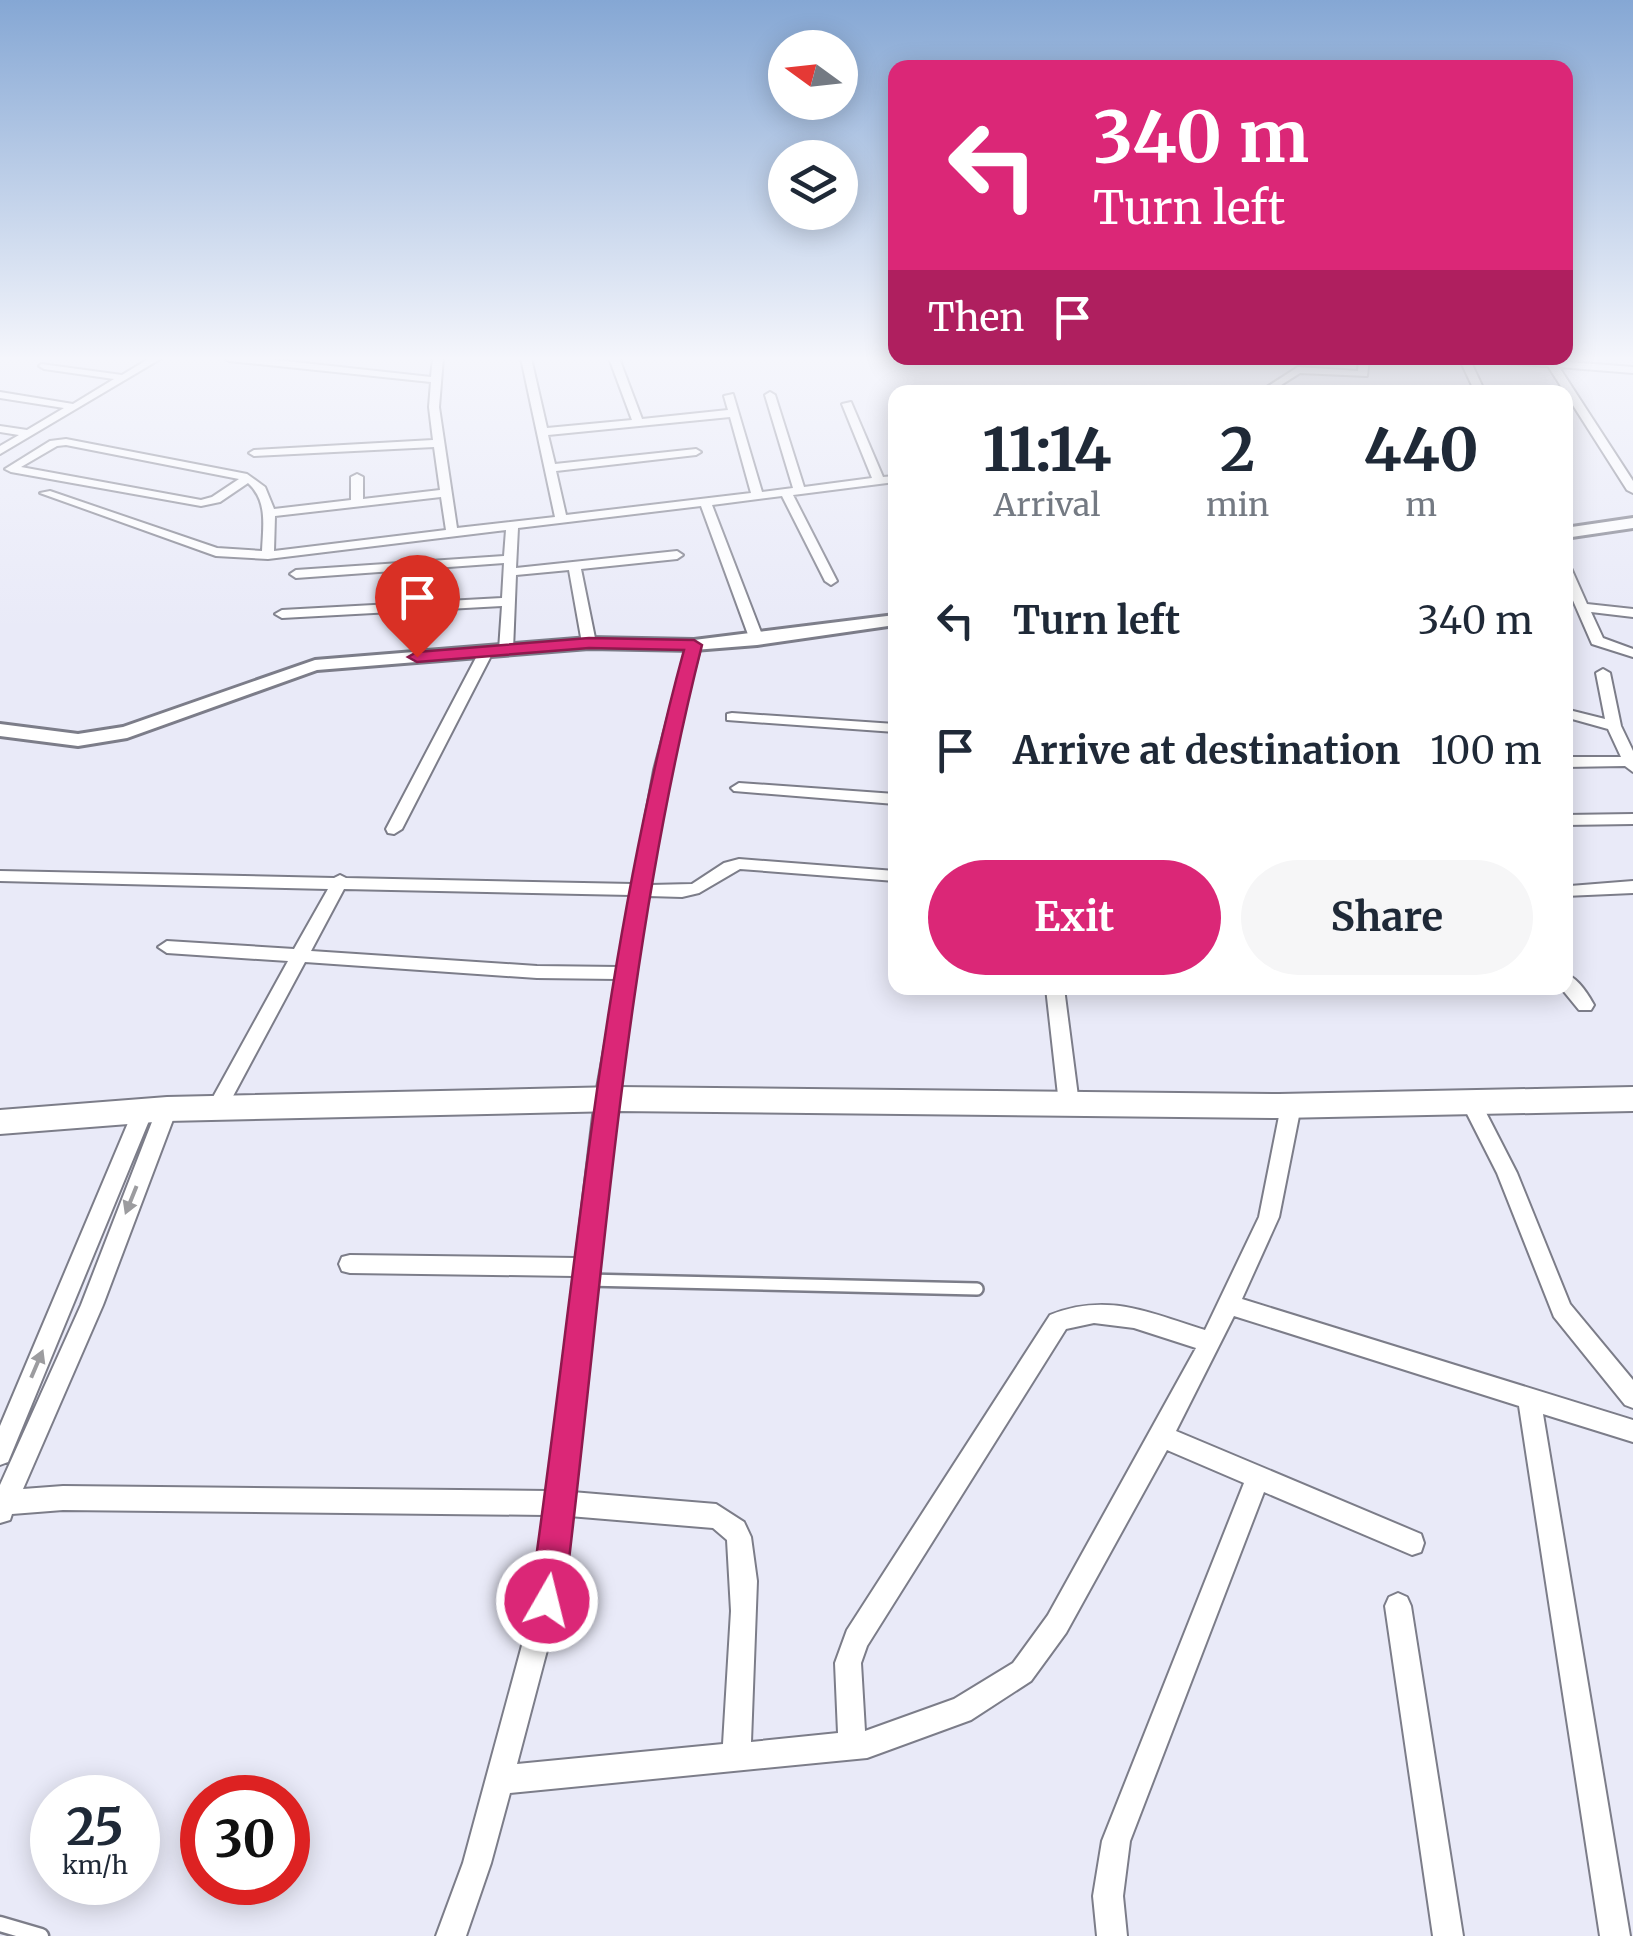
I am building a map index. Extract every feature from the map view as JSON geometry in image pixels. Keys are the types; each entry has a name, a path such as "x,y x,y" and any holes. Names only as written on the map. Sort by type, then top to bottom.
{"main road":[{"path":"0,1122 155,1110 605,1099 1291,1106 1633,1099"}],"street":[{"path":"47,448 12,469 201,503 216,500 248,478"},
{"path":"104,448 199,464 263,486 268,513 268,555"},
{"path":"254,453 332,448"},
{"path":"440,448 452,532"},
{"path":"546,448 561,518"},
{"path":"744,448 758,496"},
{"path":"783,448 793,492 831,581"},
{"path":"866,448 879,482"},
{"path":"1606,448 1633,490"},
{"path":"550,468 696,452"},
{"path":"357,477 357,503"},
{"path":"46,493 216,552 268,555 888,481"},
{"path":"268,513 446,493"},
{"path":"705,502 757,640"},
{"path":"1573,519 1633,510"},
{"path":"506,650 512,524"},
{"path":"1573,532 1633,524"},
{"path":"296,574 574,566 676,555"},
{"path":"574,566 589,643"},
{"path":"1573,588 1597,641 1633,653"},
{"path":"282,614 508,602"},
{"path":"1581,607 1633,613"},
{"path":"0,730 78,740 127,732 315,665 589,643 694,645 888,621"},
{"path":"451,1936 499,1780 547,1601 605,1099 661,770 694,645"},
{"path":"394,829 486,652"},
{"path":"1573,762 1632,764 1614,726 1603,673"},
{"path":"1573,715 1614,726"},
{"path":"732,717 888,728"},
{"path":"739,788 888,798"},
{"path":"1573,820 1633,819"},
{"path":"0,876 701,890 728,867 739,864 888,875"},
{"path":"217,1108 340,882"},
{"path":"1573,892 1633,887"},
{"path":"167,947 538,972 626,972"},
{"path":"1573,990 1585,1005"},
{"path":"1056,995 1069,1104"},
{"path":"1470,1102 1506,1173 1562,1310 1633,1396"},
{"path":"499,1780 852,1745 961,1710 1022,1672 1057,1624 1211,1342 1268,1216 1291,1106"},
{"path":"155,1110 96,1296 2,1506 83,1498 560,1503 702,1512 730,1524 739,1538 743,1585 736,1757"},
{"path":"2,1445 65,1297 155,1110"},
{"path":"350,1264 586,1273"},
{"path":"65,1297 96,1296"},
{"path":"1228,1304 1633,1431"},
{"path":"852,1745 848,1663 856,1639 1058,1322 1075,1312 1101,1312 1211,1342"},
{"path":"1529,1399 1615,1936"},
{"path":"1162,1436 1412,1543"},
{"path":"1112,1936 1108,1896 1116,1841 1258,1477"},
{"path":"1398,1606 1448,1936"}],"lane":[{"path":"586,1273 977,1288"},
{"path":"0,1924 41,1936"}],"route":[{"path":"417,657 589,643 694,645 661,770 605,1099 571,1423 547,1601"}]}
